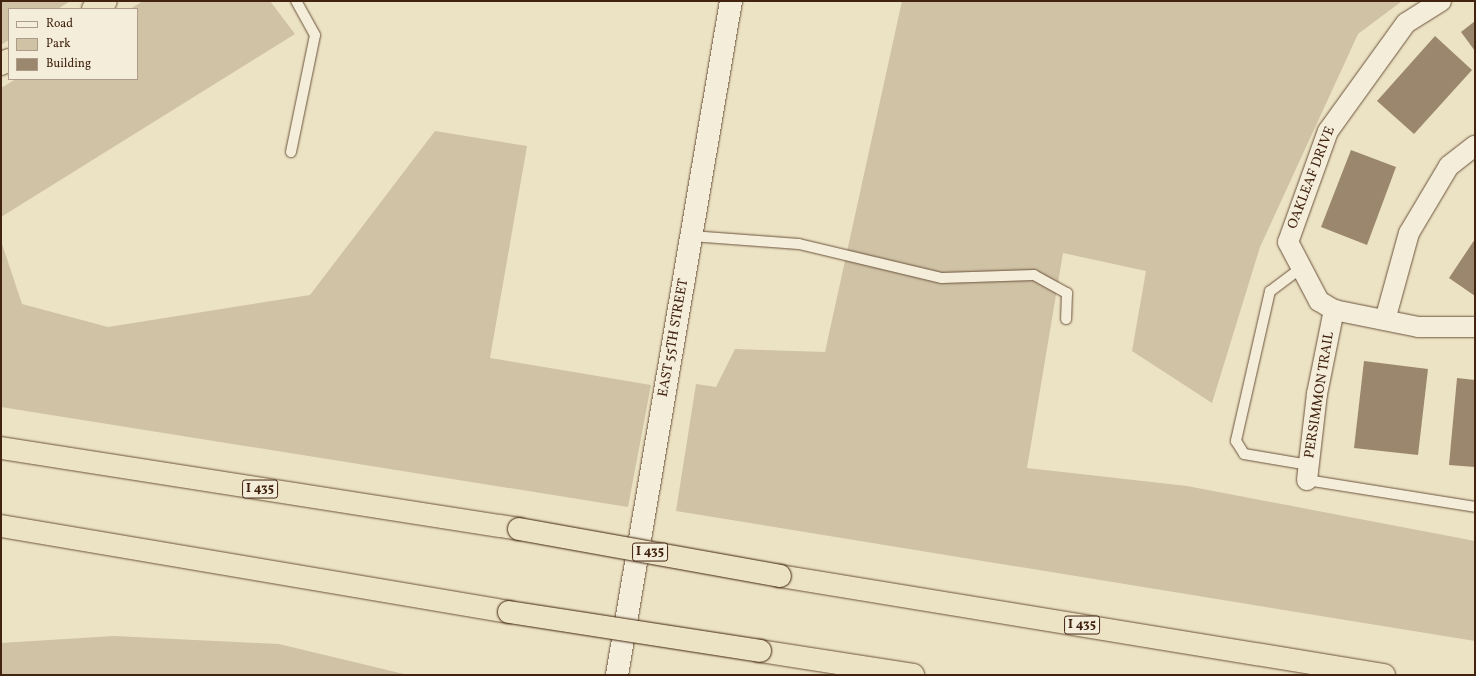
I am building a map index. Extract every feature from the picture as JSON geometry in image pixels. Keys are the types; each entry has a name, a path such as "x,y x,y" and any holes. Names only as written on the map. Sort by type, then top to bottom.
{"highway":[{"path":"95,8 106,1"},
{"name":"I 435","path":"1,448 520,529 780,576 1384,675"},
{"path":"1,526 509,612 913,675"},
{"path":"1,531 27,530"}],"street":[{"name":"EAST 55TH STREET","path":"617,675 731,1"},
{"name":"OAKLEAF DRIVE","path":"1440,1 1406,22 1328,131 1288,242 1319,301 1334,310 1418,327 1475,326"},
{"path":"1385,320 1409,233 1449,166 1475,146"},
{"name":"PERSIMMON TRAIL","path":"1308,472 1317,394 1334,310"}],"lane":[{"path":"291,152 315,35 296,1"},
{"path":"691,236 799,244 942,278 1034,275 1067,293 1066,319"},
{"path":"1301,268 1270,291 1236,441 1244,454 1308,472 1475,508"}],"green space":[{"path":"1,1 70,1 60,8 8,8 8,41 1,45"},
{"path":"143,1 270,1 295,34 1,217 1,88 14,80 138,80 138,8 132,8"},
{"path":"902,1 1402,1 1358,34 1260,247 1212,403 1132,351 1146,271 1063,253 1027,468 1187,486 1475,541 1475,641 676,511 696,384 716,387 735,349 825,352"},
{"path":"435,131 527,146 490,358 651,385 628,507 1,407 1,241 22,304 108,327 310,295"},
{"path":"114,636 279,644 408,675 1,675 1,643"}],"building":[{"path":"1475,21 1475,51 1461,32"},
{"path":"1435,36 1472,70 1414,134 1377,101"},
{"path":"1351,150 1396,167 1367,245 1321,227"},
{"path":"1475,239 1475,296 1449,278"},
{"path":"1364,361 1428,369 1418,455 1354,448"},
{"path":"1457,378 1475,380 1475,467 1449,465"}]}
